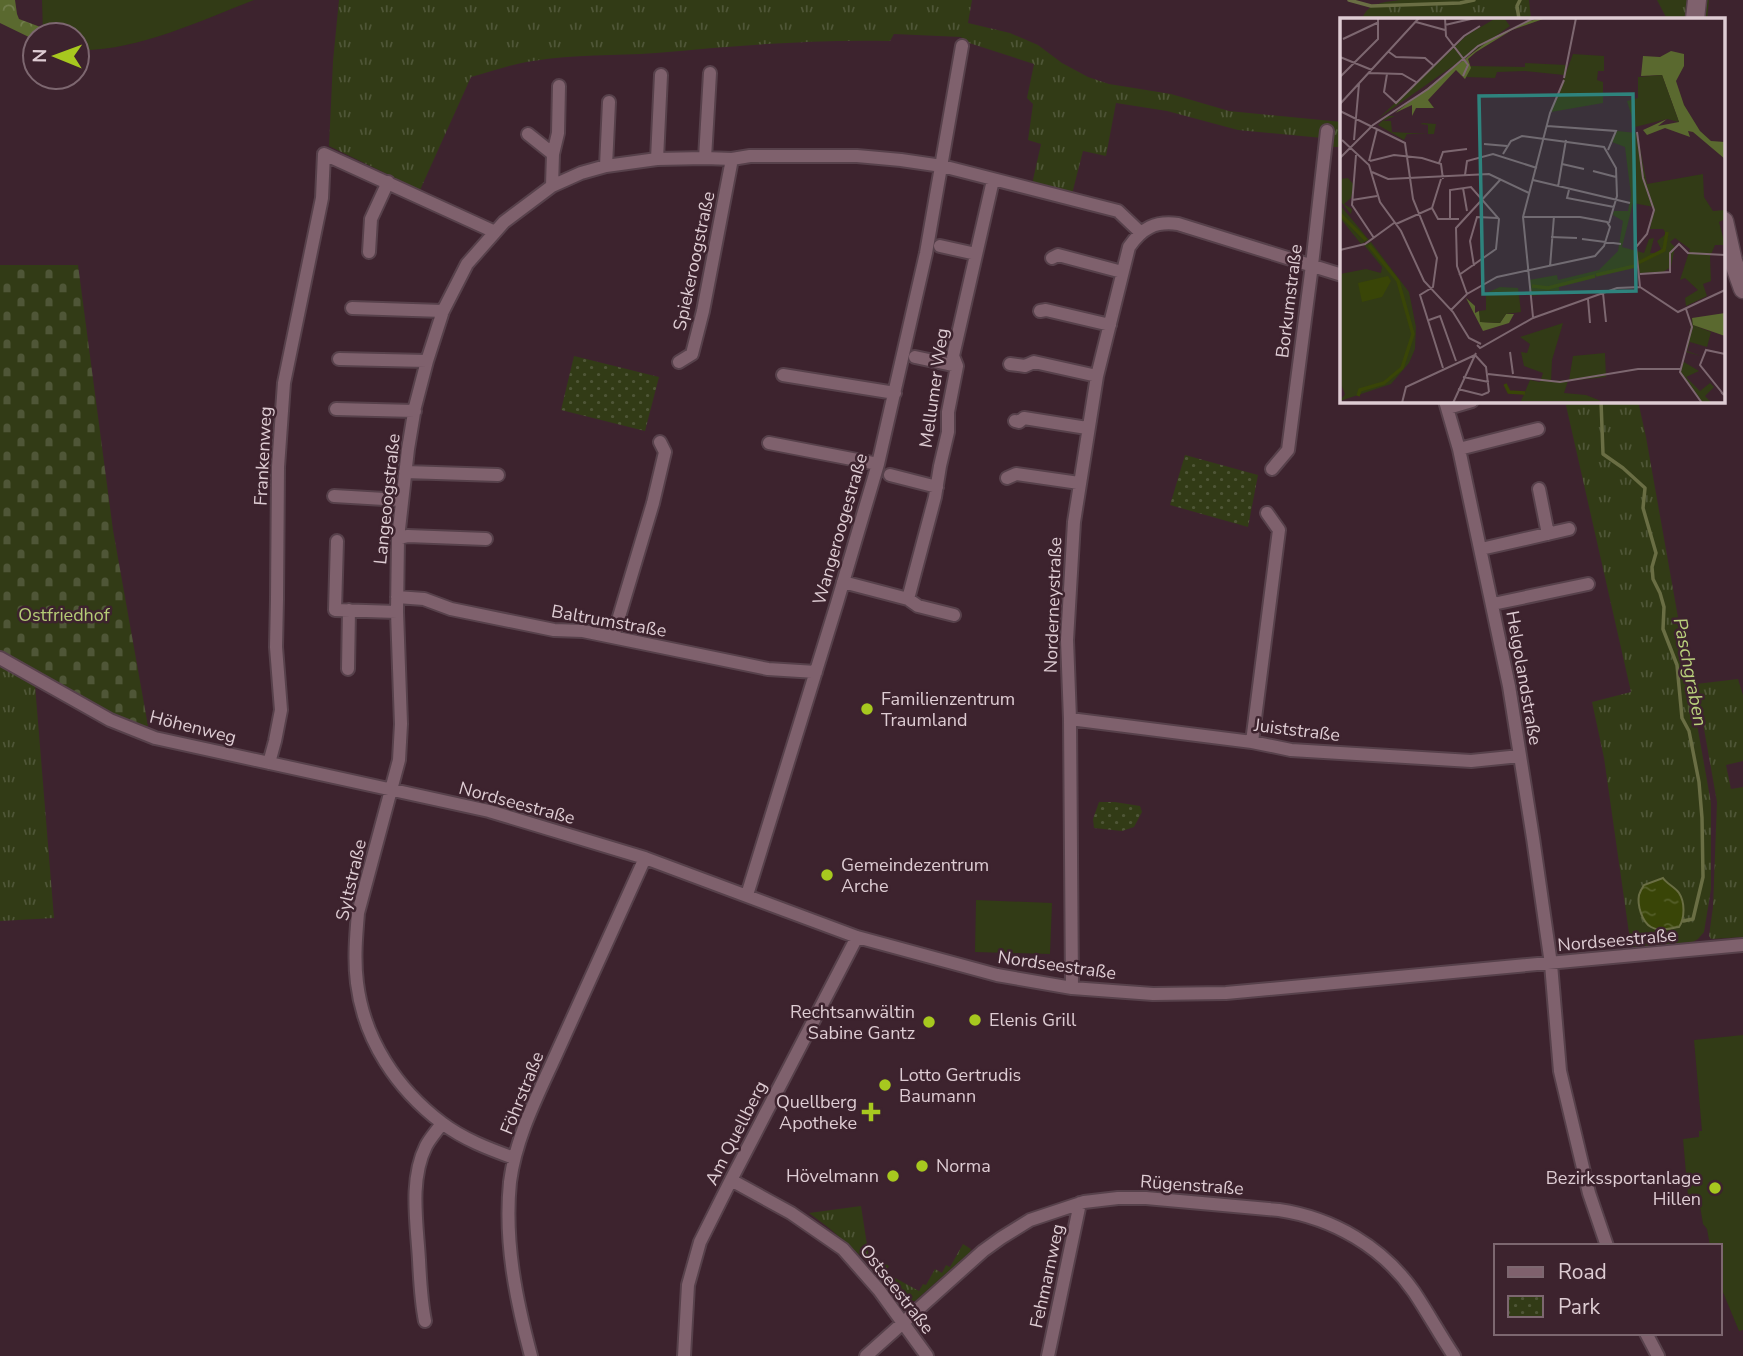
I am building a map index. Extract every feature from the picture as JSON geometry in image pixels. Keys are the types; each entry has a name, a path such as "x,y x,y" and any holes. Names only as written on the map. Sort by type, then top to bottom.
{"main road":[{"path":"1695,18 1697,0"},
{"path":"1726,230 1743,289"}],"street":[{"name":"Wangeroogestraße","path":"747,895 878,464 926,253 962,46"},
{"path":"705,158 710,74"},
{"path":"657,159 661,75"},
{"path":"552,186 553,154 558,133 559,86"},
{"path":"606,166 609,102"},
{"name":"Borkumstraße","path":"1272,469 1288,450 1326,131"},
{"path":"528,134 553,154"},
{"name":"Frankenweg","path":"269,763 281,710 276,647 278,467 284,383 322,198 324,153 387,182"},
{"name":"Langeoogstraße","path":"391,790 399,760 401,724 397,612 398,538 415,411 443,311 467,264 503,222 552,186 581,173 606,166 657,159 857,156 942,166"},
{"name":"Spiekeroogstraße","path":"679,362 692,354 703,311 732,159"},
{"path":"942,166 1118,211 1140,232 1165,222 1178,224 1340,274"},
{"name":"Mellumer Weg","path":"908,599 937,487 957,366 953,356 993,180"},
{"path":"369,252 371,219 387,182 495,232"},
{"name":"Norderneystraße","path":"1072,988 1067,640 1074,522 1097,376 1129,247 1140,232"},
{"path":"940,246 976,254"},
{"path":"1052,258 1058,255 1122,272"},
{"path":"352,308 443,311"},
{"path":"1040,312 1046,310 1110,325"},
{"path":"915,357 957,366"},
{"path":"339,359 427,361"},
{"path":"1010,364 1025,366 1034,362 1097,376"},
{"path":"783,375 895,393"},
{"name":"Helgolandstraße","path":"1446,404 1459,449 1509,686 1551,964 1560,1071 1589,1193 1606,1244"},
{"path":"337,409 415,411"},
{"path":"1015,421 1019,422 1024,418 1087,428"},
{"path":"1459,449 1538,429"},
{"path":"613,637 656,492 665,452 660,442"},
{"path":"769,443 878,464"},
{"path":"405,472 498,475"},
{"path":"1007,478 1016,474 1079,483"},
{"path":"890,475 937,487"},
{"path":"1539,489 1548,534"},
{"path":"334,496 401,500"},
{"path":"1252,742 1279,530 1266,513"},
{"path":"1481,549 1569,530"},
{"path":"398,538 408,536 486,539"},
{"path":"337,541 335,610 397,612"},
{"path":"843,582 908,599 918,606 954,615"},
{"path":"1493,604 1588,584"},
{"name":"Baltrumstraße","path":"397,597 425,599 451,609 554,629 583,631 768,669 816,672"},
{"path":"348,669 349,610"},
{"name":"Höhenweg","path":"0,658 110,720 155,738 391,790"},
{"name":"Juiststraße","path":"1070,719 1252,742 1291,750 1471,761 1520,756"},
{"name":"Syltstraße","path":"391,790 358,913 356,982 371,1038 398,1081 442,1123 468,1139 514,1158"},
{"name":"Nordseestraße","path":"391,790 489,811 645,858 857,937 997,975 1072,988 1162,995 1226,993 1743,945"},
{"name":"Föhrstraße","path":"531,1356 518,1303 510,1245 510,1184 514,1158 536,1101 645,858"},
{"name":"Am Quellberg","path":"684,1356 686,1305 700,1242 857,937"},
{"path":"425,1321 416,1221 416,1185 426,1146 442,1123"},
{"name":"Ostseestraße","path":"731,1180 791,1213 843,1249 879,1290 927,1356"},
{"name":"Rügenstraße","path":"866,1356 1001,1238 1030,1220 1080,1203 1118,1198 1146,1198 1299,1213 1353,1234 1377,1252 1413,1290 1454,1356"},
{"name":"Fehmarnweg","path":"1048,1356 1080,1203"},
{"path":"1647,1335 1658,1356"}],"green space":[{"path":"0,0 15,0 19,19 24,21 21,21 21,33 0,23"},
{"path":"42,0 254,0 167,34 99,49 91,49 91,21 43,21"},
{"path":"339,0 972,0 968,23 1010,33 1038,45 1062,63 1088,77 1109,84 1171,94 1229,111 1340,122 1340,147 1333,147 1333,139 1238,130 1167,111 1116,103 1106,156 1083,151 1072,194 1032,184 1041,144 1028,140 1033,104 1027,98 1034,64 966,42 961,37 894,34 890,41 802,42 548,59 517,64 471,77 420,190 329,146"},
{"path":"1529,0 1531,18 1362,18 1373,6 1384,2"},
{"path":"1657,0 1709,0 1707,18 1666,18"},
{"name":"Ostfriedhof","path":"0,265 78,265 113,530 148,726 138,725 83,702 0,653"},
{"path":"574,356 659,377 645,431 561,410"},
{"path":"1565,402 1638,402 1711,803 1711,889 1704,932 1693,942 1631,947 1604,758 1592,702 1631,692"},
{"path":"1185,455 1258,475 1248,527 1170,505"},
{"path":"0,665 35,685 54,918 0,921"},
{"path":"1738,679 1743,695 1743,761 1726,765 1731,789 1743,787 1743,937 1711,939 1709,936 1713,907 1717,802 1696,684"},
{"path":"1099,802 1140,806 1142,812 1134,827 1122,831 1094,828 1093,819"},
{"path":"976,900 1052,903 1050,954 975,952"},
{"name":"Bezirkssportanlage Hillen","path":"1743,1035 1743,1330 1739,1331 1722,1290 1722,1244 1710,1244 1700,1206 1689,1207 1683,1139 1699,1137 1699,1131 1702,1131 1694,1040"},
{"path":"861,1206 870,1264 809,1213"},
{"path":"963,1244 971,1249 970,1252 915,1301 905,1302 899,1298 882,1278 880,1261 889,1266 886,1273 919,1291 923,1284 926,1285 935,1269 942,1273 946,1265 950,1267"}],"water":[{"path":"1663,878 1681,897 1683,915 1679,927 1654,928 1648,925 1641,913 1639,894 1643,886"}],"waterway":[{"path":"1349,0 1371,6 1460,3 1474,0"},
{"name":"Paschgraben","path":"1519,18 1517,6 1520,0"},
{"name":"Paschgraben","path":"1601,402 1603,454 1645,488 1643,508 1656,553 1652,567 1653,579 1664,607 1663,629 1677,665 1682,718 1689,731 1699,782 1703,877 1693,919 1683,921"}],"place":[{"name":"Familienzentrum Traumland","path":"867,709"},
{"name":"Gemeindezentrum Arche","path":"827,875"},
{"name":"Elenis Grill","path":"975,1020"},
{"name":"Rechtsanwältin Sabine Gantz","path":"929,1022"},
{"name":"Lotto Gertrudis Baumann","path":"885,1085"},
{"name":"Quellberg Apotheke","path":"871,1112"},
{"name":"Norma","path":"922,1166"},
{"name":"Hövelmann","path":"893,1176"},
{"name":"Bezirkssportanlage Hillen","path":"1715,1188"}]}
